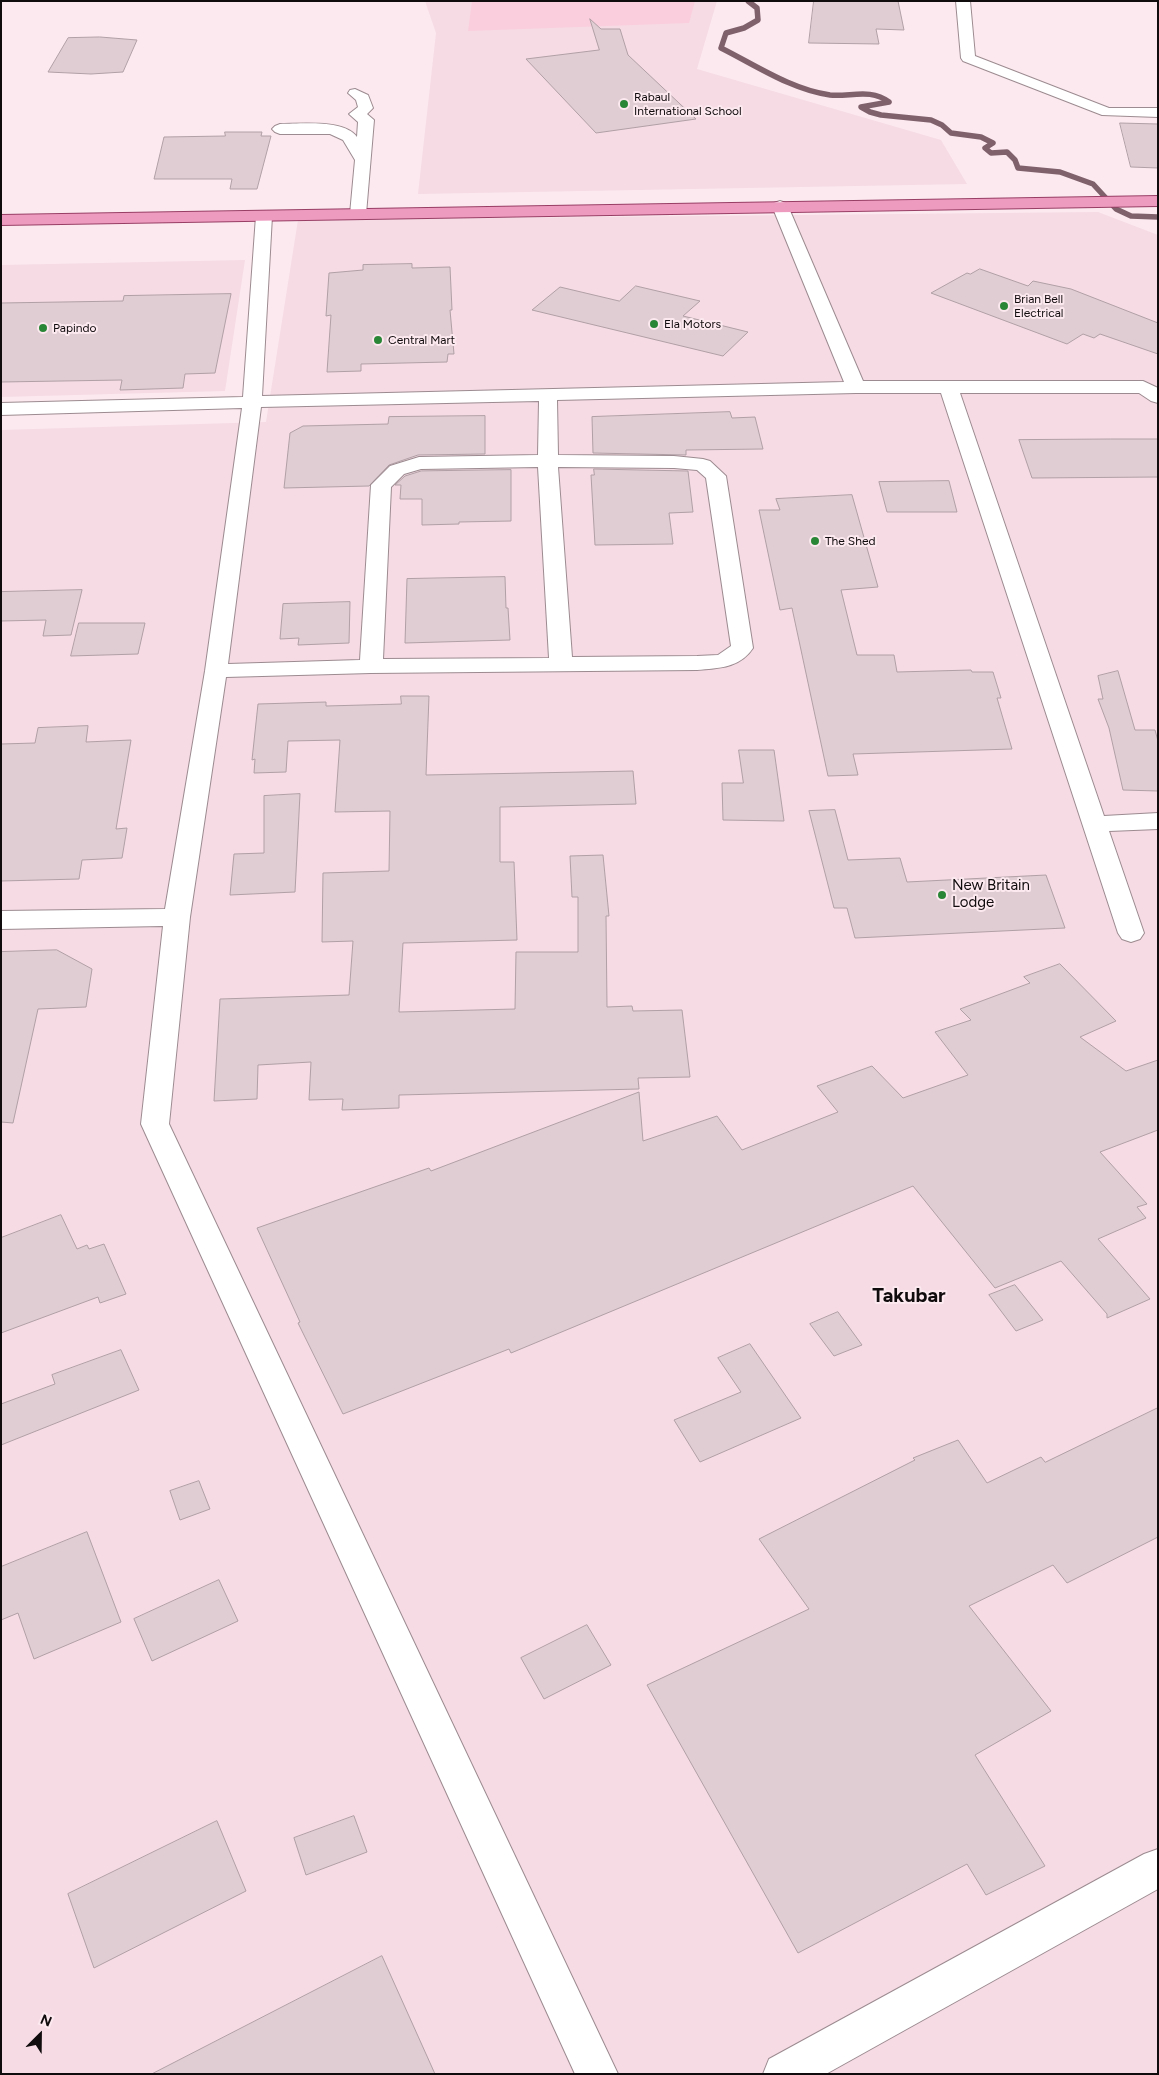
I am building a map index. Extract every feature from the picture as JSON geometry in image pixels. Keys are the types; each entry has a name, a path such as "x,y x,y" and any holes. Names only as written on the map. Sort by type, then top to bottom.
{"main road":[{"path":"1,220 1155,201"}],"street":[{"path":"963,1 968,58 1107,112 1158,113"},
{"path":"355,93 363,98 366,108 356,114 366,120 358,214"},
{"path":"280,130 333,129 349,137 362,159"},
{"path":"780,206 856,387"},
{"path":"264,216 252,401 216,671 177,917 155,1124 597,2074"},
{"path":"1,409 252,401 548,396 856,387 1143,387 1158,397"},
{"path":"949,387 1131,933"},
{"path":"548,396 548,461 561,663"},
{"path":"216,671 371,666 697,663 724,661 742,648 716,476 703,465 674,462 419,463 397,470 381,485 371,666"},
{"path":"1095,824 1158,821"},
{"path":"1,920 177,917"},
{"path":"784,2074 1158,1868"}],"shaded area":[{"name":"Rabaul International School","path":"425,1 717,1 697,69 941,140 967,184 418,194 436,33"},
{"path":"472,1 695,1 689,23 468,31"},
{"path":"1098,212 1158,235 1158,2074 1,2074 1,430 266,422 298,220"},
{"path":"245,260 225,391 1,397 1,265"}],"building":[{"path":"814,1 898,1 904,30 876,29 879,44 809,43"},
{"path":"590,19 601,29 620,29 628,55 696,119 596,133 526,59 599,50"},
{"path":"100,37 137,40 123,72 91,74 48,72 68,38"},
{"path":"1120,123 1158,124 1158,168 1131,167"},
{"path":"225,132 262,132 261,136 271,136 257,189 230,189 232,179 154,179 164,137 225,136"},
{"path":"412,264 412,268 450,267 452,310 450,310 454,354 448,354 447,362 361,364 361,371 327,372 331,315 326,316 329,273 363,270 363,265"},
{"name":"Brian Bell Electrical","path":"980,269 1028,286 1033,281 1071,289 1158,323 1158,354 1100,334 1094,338 1083,334 1067,344 931,293 967,273 970,274"},
{"name":"Ela Motors","path":"636,286 700,301 683,316 748,332 723,356 532,310 560,287 619,301"},
{"path":"231,294 215,373 185,374 183,388 120,390 122,380 1,382 1,303 123,301 124,296"},
{"path":"730,412 732,418 755,417 763,449 686,450 686,455 593,453 592,417"},
{"path":"485,416 485,454 418,455 389,465 369,486 284,488 290,433 303,426 388,424 389,417"},
{"path":"1158,439 1158,477 1032,478 1019,440"},
{"path":"594,469 688,471 693,512 669,513 673,544 595,545 591,475 594,475"},
{"path":"511,470 511,521 422,525 422,499 400,499 401,485 395,485 405,476 421,471"},
{"path":"949,481 957,512 887,512 879,482"},
{"path":"852,495 878,587 841,590 857,655 894,655 897,672 971,670 972,672 993,672 1001,698 997,698 1012,749 853,754 858,775 828,776 792,608 780,610 759,510 780,510 776,499"},
{"path":"505,577 510,640 405,643 407,579"},
{"path":"82,590 71,635 43,636 46,620 1,621 1,592"},
{"path":"350,602 349,643 298,645 299,638 280,639 283,604"},
{"path":"79,623 145,623 138,654 71,656"},
{"path":"1118,671 1135,730 1155,730 1158,741 1158,791 1123,790 1109,728 1098,699 1103,699 1098,676"},
{"path":"401,696 429,696 426,775 633,771 636,804 500,807 500,862 514,862 517,940 403,943 399,1012 515,1009 516,952 578,952 578,897 572,897 570,856 603,855 609,916 606,916 607,1007 632,1006 633,1011 682,1010 690,1077 638,1078 639,1089 399,1095 399,1108 342,1110 343,1099 309,1100 311,1062 258,1065 257,1099 214,1101 220,999 349,995 353,941 322,942 323,873 389,871 390,811 335,812 340,740 288,741 286,772 254,773 255,759 252,760 258,704 326,702 326,706 401,704"},
{"path":"88,726 86,742 131,740 116,829 127,828 122,858 82,860 79,879 1,881 1,744 35,743 38,728"},
{"path":"739,750 774,750 784,821 723,820 722,783 743,783"},
{"path":"300,794 295,892 230,895 234,854 264,853 264,796"},
{"name":"New Britain Lodge","path":"835,810 848,860 900,858 907,882 1046,875 1065,928 855,938 847,908 834,908 809,811"},
{"path":"57,950 92,969 86,1007 38,1009 13,1123 1,1122 1,952"},
{"path":"1060,964 1116,1021 1080,1037 1126,1071 1158,1060 1158,1130 1100,1152 1147,1204 1137,1207 1146,1218 1098,1239 1150,1299 1107,1318 1107,1314 1061,1261 995,1288 913,1186 511,1353 509,1349 343,1414 298,1323 300,1322 257,1228 429,1168 431,1171 639,1092 643,1141 717,1116 742,1150 838,1112 817,1086 872,1066 903,1098 968,1075 935,1032 971,1020 960,1009 1030,983 1024,977"},
{"path":"61,1215 77,1249 87,1245 89,1249 104,1244 126,1294 100,1303 98,1297 1,1333 1,1238"},
{"path":"1015,1285 1043,1320 1016,1331 989,1295"},
{"path":"838,1312 862,1345 834,1356 810,1324"},
{"path":"750,1344 801,1418 700,1462 674,1420 741,1392 718,1358"},
{"path":"121,1350 139,1390 1,1445 1,1404 55,1384 52,1375"},
{"path":"1158,1408 1158,1537 1067,1583 1053,1565 969,1606 1051,1711 975,1755 1045,1866 986,1895 967,1864 798,1953 647,1685 809,1609 759,1539 915,1460 913,1458 958,1440 987,1483 1041,1457 1045,1462"},
{"path":"199,1481 210,1509 180,1520 170,1491"},
{"path":"87,1532 121,1622 34,1659 18,1613 1,1620 1,1567"},
{"path":"219,1580 238,1621 152,1661 134,1619"},
{"path":"587,1625 611,1665 544,1699 521,1658"},
{"path":"354,1816 367,1852 306,1875 294,1838"},
{"path":"217,1821 246,1891 94,1968 68,1894"},
{"path":"382,1956 435,2074 152,2074"}],"waterway":[{"path":"748,1 757,8 758,20 744,28 726,33 721,48 760,69 802,88 816,92 830,95 875,95 889,102 861,107 881,115 931,120 942,125 951,133 981,137 993,143 985,148 991,153 1007,152 1015,160 1018,168 1060,172 1093,184 1116,209 1131,216 1158,217"}],"place":[{"name":"Rabaul International School","path":"624,104"},
{"name":"Brian Bell Electrical","path":"1004,306"},
{"name":"Ela Motors","path":"654,324"},
{"name":"Papindo","path":"43,328"},
{"name":"Central Mart","path":"378,340"},
{"name":"The Shed","path":"815,541"},
{"name":"New Britain Lodge","path":"942,895"}],"district":[{"name":"Takubar","path":"909,1296"}]}
